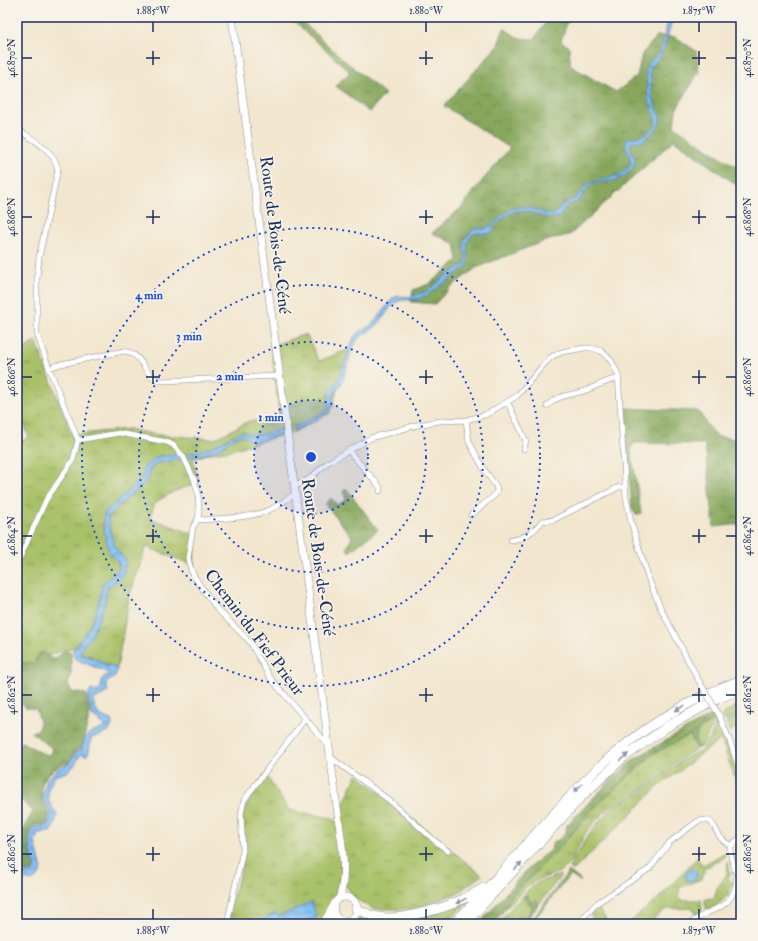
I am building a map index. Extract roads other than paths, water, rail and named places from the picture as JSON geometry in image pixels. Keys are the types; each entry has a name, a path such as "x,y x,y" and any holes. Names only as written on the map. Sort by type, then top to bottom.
{"highway":[{"path":"453,924 575,791 620,749 676,710 704,695 741,680"},
{"path":"465,924 583,795 624,757 668,726 717,699 741,689"},
{"path":"356,908 371,916 401,918 452,905 494,880"},
{"path":"470,924 492,895"},
{"path":"324,924 333,908"}],"street":[{"name":"Route de Bois-de-Céné","path":"232,17 344,860 343,886"},
{"path":"17,129 49,150 55,159 58,170 39,257 37,279 37,334 78,440 73,460 46,500 17,564"},
{"path":"198,519 204,520 267,511 279,506 327,462 371,438 417,425 440,421 466,420 485,415 508,403 521,393 551,357 570,350 591,348 601,351 610,359 617,370 619,378 627,509 652,587 665,618 718,714 728,736 741,774"},
{"path":"49,368 61,364 124,351 132,353 138,357 151,376 162,381 280,376"},
{"path":"546,406 554,399 583,391 619,378"},
{"path":"508,403 526,441 524,449"},
{"path":"466,420 468,442 496,486 497,490 495,495 471,515"},
{"name":"Chemin du Fief Prieur","path":"78,440 120,433 167,442 173,445 183,456 194,479 198,494 198,519 193,527 188,558 191,570 216,609 250,642 271,679 328,745"},
{"path":"348,450 380,487 380,491"},
{"path":"511,540 520,539 537,528 542,521 553,520 619,487 625,487"},
{"path":"17,671 17,678"},
{"path":"228,924 243,850 240,814 244,800 305,720"},
{"path":"330,757 389,800 448,851"},
{"path":"577,924 601,900 649,869 670,842 698,821 703,819 710,820 722,839 731,846"},
{"path":"689,924 722,906 732,896 737,877 730,855 731,846 734,842 741,838"},
{"path":"343,886 347,898"},
{"path":"339,899 347,898 354,902 356,908 352,918 345,922 337,921 333,908 336,901 339,899 343,886"}],"water":[{"path":"669,17 673,17 662,55 650,68 652,98 660,116 660,123 655,131 643,141 632,142 630,147 635,158 635,163 632,169 623,177 616,180 596,183 590,186 580,200 568,205 559,217 552,218 524,211 516,211 502,218 490,233 473,234 467,244 468,266 423,297 399,301 394,304 378,324 360,337 355,344 342,382 334,394 333,406 320,417 294,431 294,427 318,415 328,407 329,391 337,382 354,337 375,321 393,298 399,296 409,297 429,290 445,276 464,265 466,260 464,249 465,240 474,229 487,228 510,210 519,207 529,208 552,215 555,214 563,204 576,198 587,184 619,175 627,169 631,161 625,143 627,139 640,136 650,131 655,126 656,119 648,99 646,72 648,63 660,53"},
{"path":"281,429 282,434 263,440 252,441 244,436 241,436 206,454 189,457 186,454 209,447 243,431 257,435 266,434"},
{"path":"177,454 181,459 158,463 150,469 149,479 108,518 115,546 126,560 123,575 108,587 105,603 92,636 81,650 80,654 117,668 115,677 106,683 108,692 93,700 98,713 111,720 112,724 110,730 100,736 91,738 89,752 86,756 81,754 74,766 67,772 55,776 48,789 49,802 57,815 54,826 50,832 38,833 35,842 42,870 38,877 31,881 24,879 17,896 17,884 20,876 24,873 31,873 36,869 30,843 31,833 35,828 48,825 51,813 42,797 47,779 58,769 69,763 76,752 82,750 83,743 87,735 106,726 92,716 88,696 91,690 97,692 101,687 101,680 109,673 75,659 73,651 92,621 102,584 119,569 117,560 108,551 103,527 105,512 142,478 144,473 142,470 151,461 157,457"},
{"path":"693,869 697,873 697,878 691,881 686,880 685,875 688,871"},
{"path":"312,902 317,917 298,924 263,924 263,919 276,913 279,916"}]}
